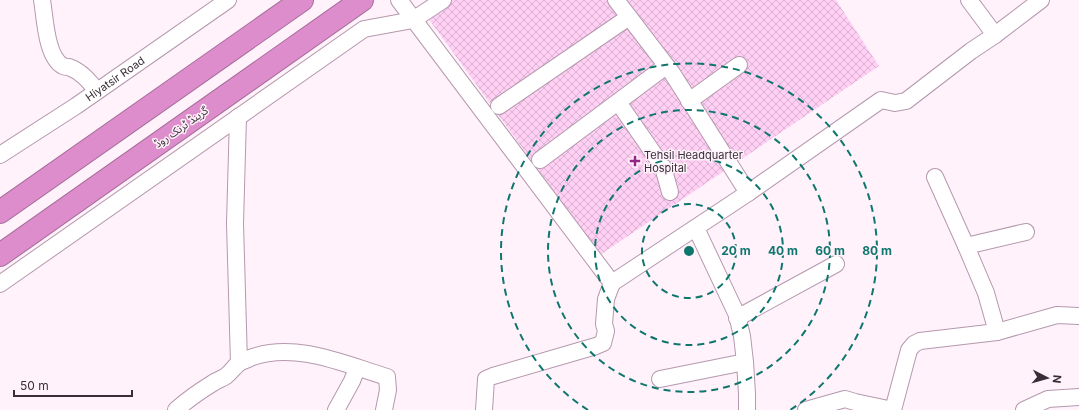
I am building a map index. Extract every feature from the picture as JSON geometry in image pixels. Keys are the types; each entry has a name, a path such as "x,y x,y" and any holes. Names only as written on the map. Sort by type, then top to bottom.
{"highway":[{"path":"0,212 302,0"},
{"name":"گرینڈ ٹرنک روڈ","path":"0,255 362,0"}],"street":[{"path":"42,0 49,43 53,54 62,65 86,78 97,91"},
{"name":"Hiyatsir Road","path":"0,155 76,106 228,0"},
{"path":"399,0 612,283"},
{"path":"0,284 364,29 413,20 443,0"},
{"path":"616,0 666,66 748,193"},
{"path":"969,0 995,35"},
{"path":"484,410 486,379 603,343 606,331 604,324 606,299 612,283 748,193 881,100 895,103 906,101 1041,0"},
{"path":"499,106 629,17"},
{"path":"689,101 739,65"},
{"path":"540,160 666,66"},
{"path":"618,102 663,167 670,192"},
{"path":"176,410 186,400 226,376 236,368 239,363 235,223 238,117"},
{"path":"935,177 986,293 997,332"},
{"path":"696,228 738,318 745,362 747,394 746,410"},
{"path":"966,246 1026,232"},
{"path":"738,318 836,264"},
{"path":"806,410 845,399 893,410 909,350 914,344 920,341 997,332 1057,315 1079,316"},
{"path":"239,363 257,356 287,352 312,355 387,377 388,390 384,410"},
{"path":"660,379 745,362"},
{"path":"336,410 352,382 357,368"},
{"path":"1024,410 1048,399 1079,397"}],"building":[{"name":"Tehsil Headquarter Hospital","path":"436,0 836,0 879,66 600,255 420,7"}],"place":[{"name":"Tehsil Headquarter Hospital","path":"635,161"}]}
